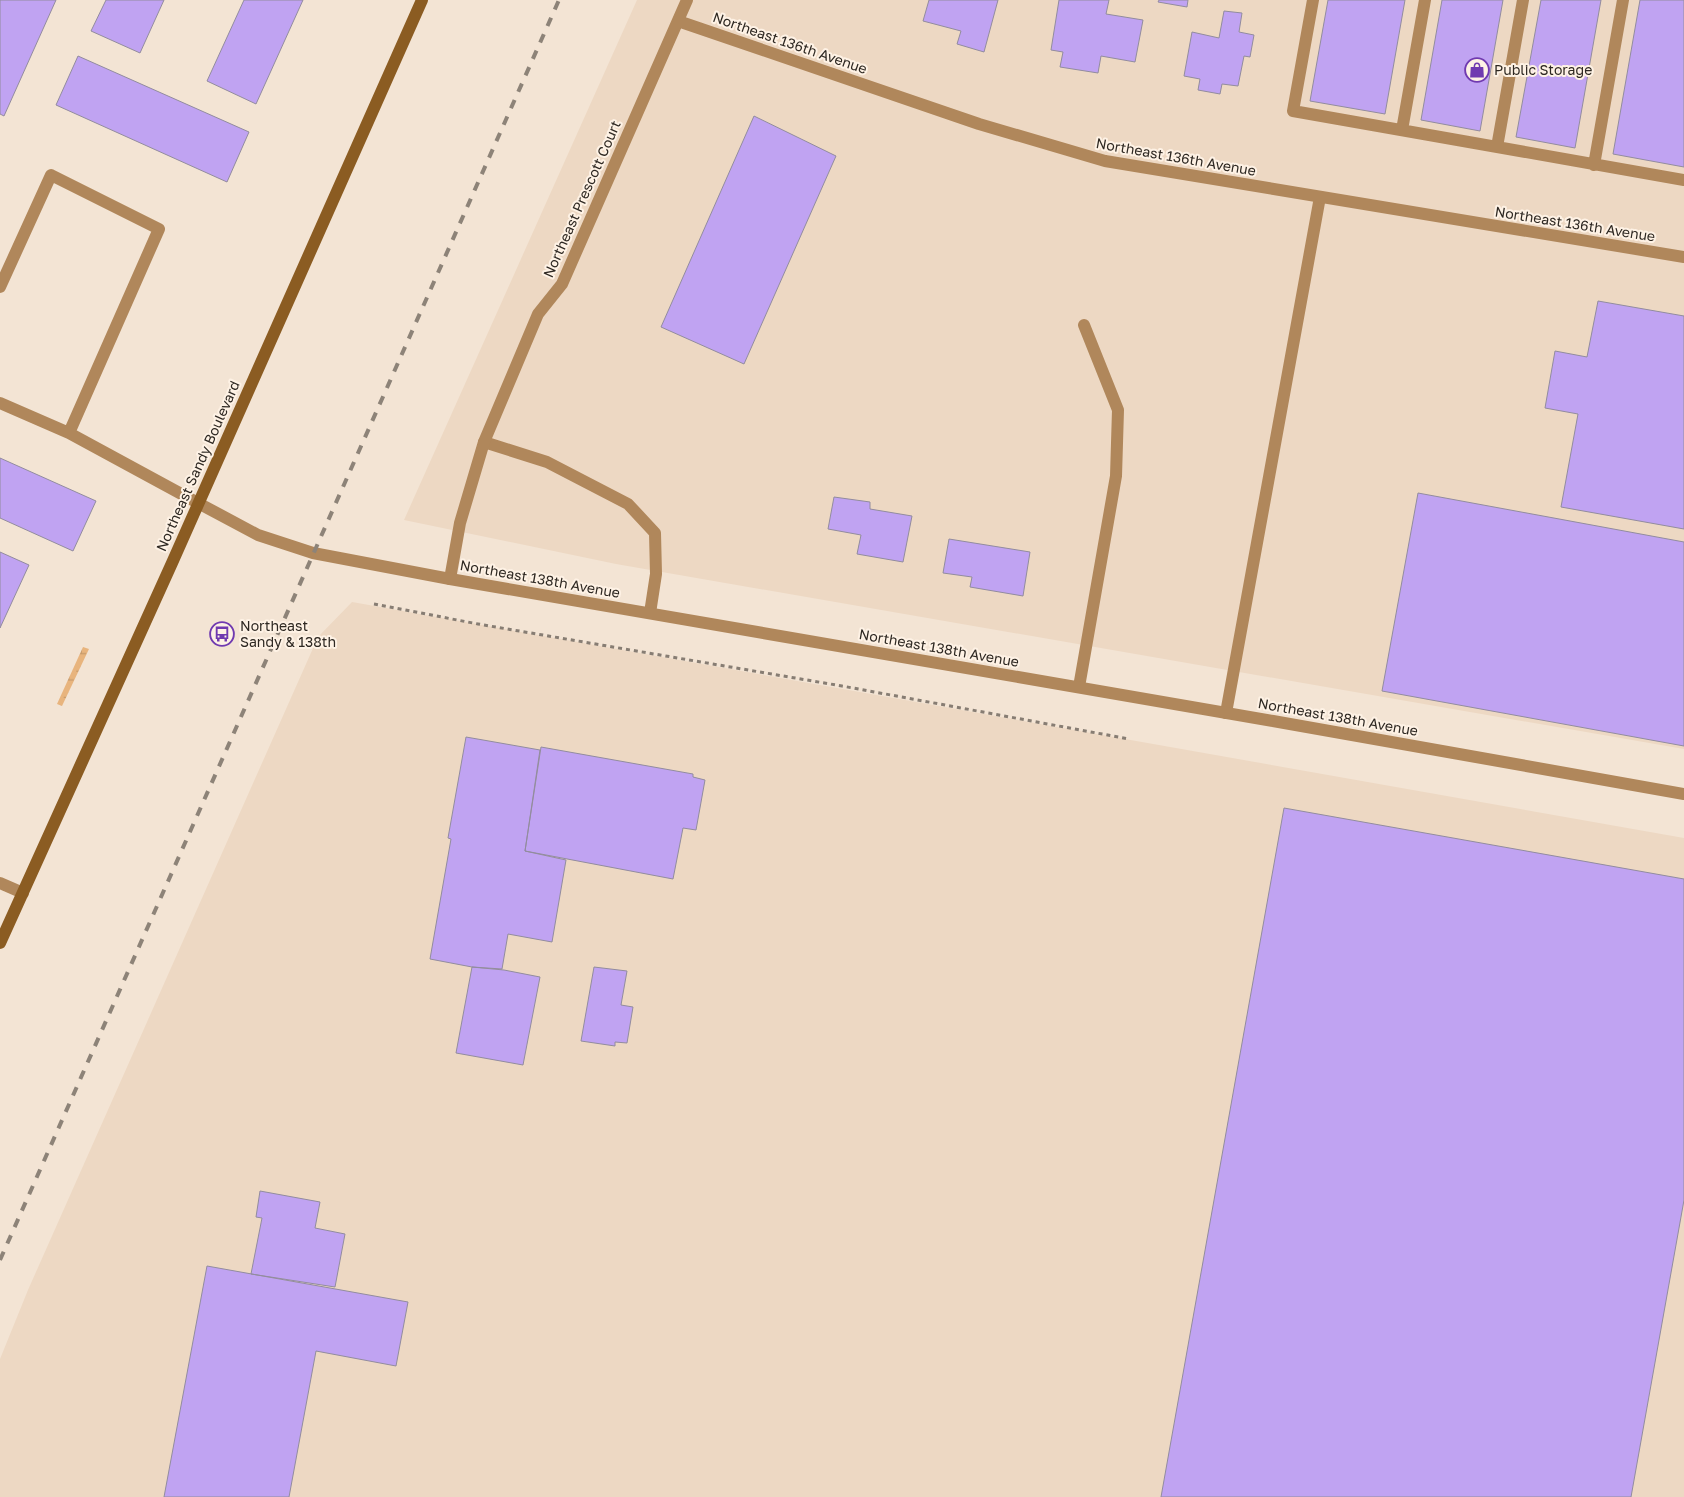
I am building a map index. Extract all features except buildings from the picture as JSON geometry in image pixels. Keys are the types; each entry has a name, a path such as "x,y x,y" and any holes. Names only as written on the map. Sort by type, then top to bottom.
{"main road":[{"name":"Northeast Sandy Boulevard","path":"0,943 422,0"}],"street":[{"name":"Northeast Prescott Court","path":"450,579 460,523 484,442 538,314 562,284 687,0"},
{"path":"1313,0 1293,111 1684,180"},
{"path":"1402,130 1425,0"},
{"path":"1497,147 1523,0"},
{"path":"1594,165 1623,0"},
{"name":"Northeast 136th Avenue","path":"678,20 979,124 1105,161 1684,257"},
{"path":"0,287 51,175 159,229 69,433"},
{"path":"1226,713 1320,197"},
{"path":"1078,687 1116,476 1118,410 1084,325"},
{"name":"Northeast 138th Avenue","path":"0,403 69,433 258,535 313,553 450,579 1684,794"},
{"path":"484,442 547,462 628,504 655,533 656,574 650,613"},
{"path":"0,883 23,893"}],"path":[{"path":"374,604 478,624 842,686 1129,739"}],"shaded area":[{"path":"637,0 1684,0 1684,749 616,564 404,520"},
{"path":"352,602 1684,838 1684,1497 0,1497 0,1359 28,1290 318,637"}],"green space":[{"path":"83,647 89,649 62,706 57,704"}],"railway":[{"path":"0,1260 559,0"}],"place":[{"name":"Public Storage","path":"1477,70"},
{"name":"Northeast Sandy & 138th","path":"222,634"}]}
